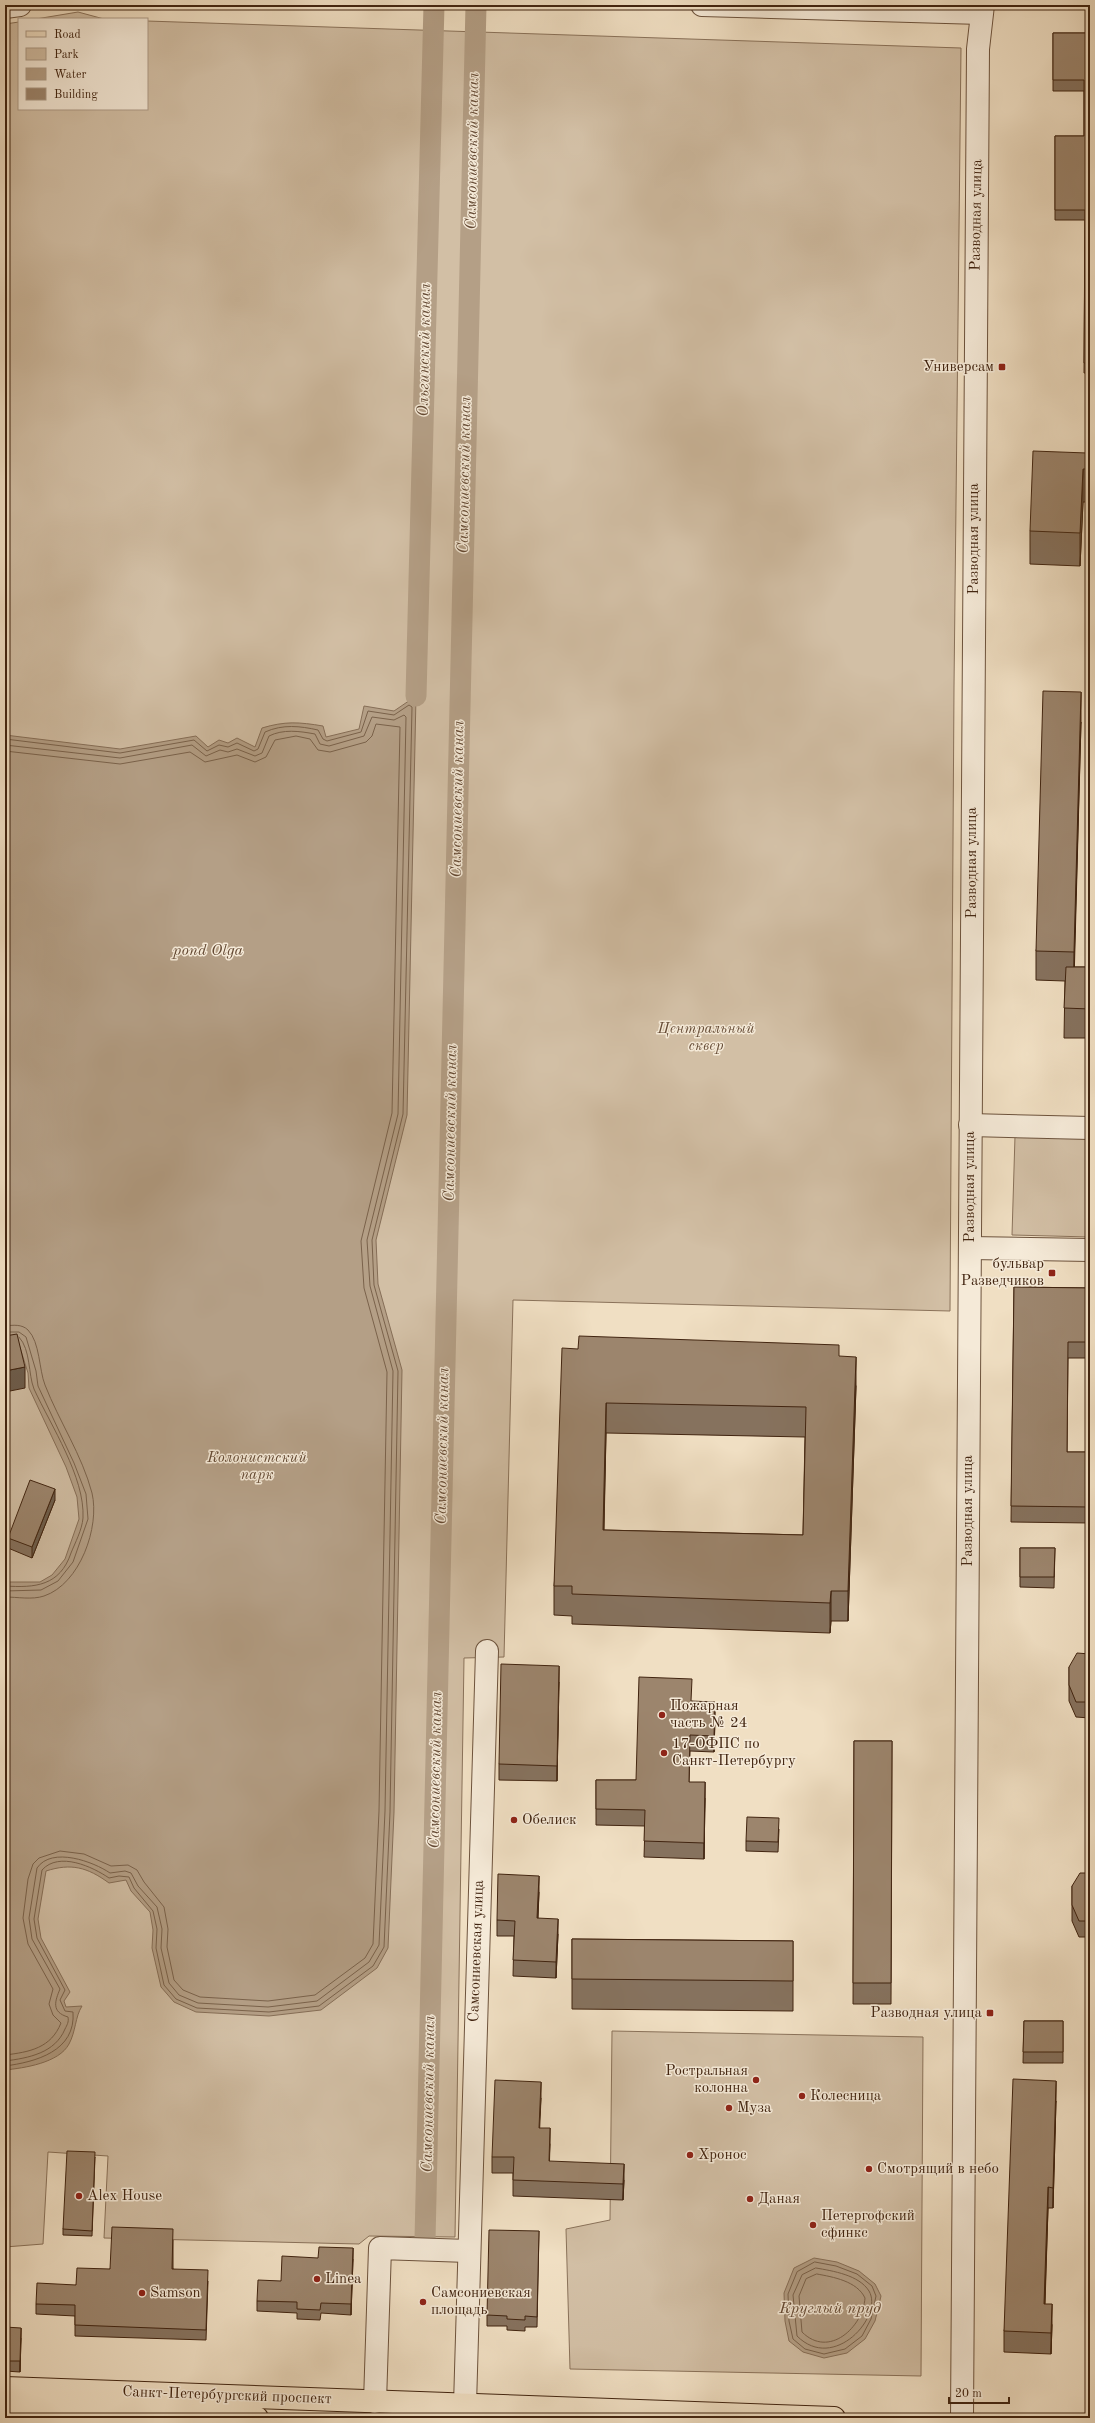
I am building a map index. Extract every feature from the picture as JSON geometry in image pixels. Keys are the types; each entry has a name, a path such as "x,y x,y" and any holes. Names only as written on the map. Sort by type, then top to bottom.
{"main road":[{"name":"Санкт-Петербургский проспект","path":"5,2388 834,2418"},
{"name":"Санкт-Петербургский проспект","path":"5,2409 257,2418"}],"street":[{"path":"5,8 20,5"},
{"path":"702,5 982,9"},
{"name":"Разводная улица","path":"962,2418 975,402 978,48 982,9"},
{"path":"970,1125 1090,1128"},
{"path":"970,1248 1090,1250"},
{"name":"Самсониевская улица","path":"468,2251 487,1651"},
{"path":"375,2402 380,2248 468,2251 465,2405"}],"green space":[{"path":"78,12 100,18 42,18"},
{"name":"Колонистский парк","path":"148,21 961,48 954,687 950,1311 513,1300 504,1657 464,1658 455,2237 369,2236 359,2244 104,2238 108,2156 48,2152 43,2244 5,2247 5,24 18,22 18,110 148,110"},
{"path":"1015,1136 1090,1138 1090,1237 1012,1235"},
{"path":"612,2031 923,2037 921,2376 570,2369 566,2229 610,2220"}],"water":[{"name":"pond Olga","path":"416,696 407,1115 376,1240 378,1284 402,1370 394,1812 388,1948 377,1968 321,2010 269,2016 196,2012 174,2002 161,1987 152,1948 153,1930 150,1912 131,1891 126,1880 109,1883 86,1870 71,1867 63,1867 46,1871 38,1919 41,1938 70,1992 64,2001 66,2007 82,2006 69,2044 57,2056 31,2066 5,2070 5,1582 40,1582 52,1575 65,1559 79,1519 77,1497 66,1467 29,1388 28,1373 18,1341 5,1341 5,735 120,749 196,736 208,747 219,740 228,743 237,738 255,747 262,728 285,723 323,726 326,737 359,729 364,706 394,711"},
{"name":"Круглый пруд","path":"814,2258 837,2262 859,2271 875,2284 881,2296 875,2321 865,2339 847,2353 824,2358 803,2352 789,2341 785,2321 784,2293 794,2268"}],"building":[{"path":"1053,33 1090,33 1090,406 1087,406 1087,363 1084,363 1085,210 1055,210 1055,136 1084,136 1084,80 1053,80"},
{"path":"1088,428 1090,428 1090,469 1083,469 1080,533 1030,531 1033,451 1087,453"},
{"path":"1043,691 1081,692 1074,952 1036,951"},
{"path":"1066,967 1090,967 1090,1009 1064,1008"},
{"path":"1014,1287 1090,1288 1090,1342 1068,1342 1067,1452 1090,1452 1090,1507 1011,1506"},
{"path":"17,1334 25,1367 5,1371 5,1336"},
{"path":"579,1336 839,1345 839,1356 856,1357 848,1591 831,1591 830,1603 572,1594 572,1586 554,1586 562,1348 578,1349","holes":["606,1403 806,1407 803,1535 603,1530"]},
{"path":"30,1480 55,1489 32,1547 8,1538"},
{"path":"1020,1548 1055,1548 1054,1577 1020,1577"},
{"path":"1077,1653 1090,1654 1090,1702 1076,1702 1069,1685 1069,1667"},
{"path":"501,1664 559,1666 557,1766 499,1764"},
{"path":"639,1677 692,1679 691,1701 715,1702 714,1736 690,1735 689,1782 705,1782 704,1843 644,1841 645,1810 596,1809 596,1780 636,1780"},
{"path":"854,1741 892,1741 891,1983 853,1983"},
{"path":"747,1817 779,1818 778,1842 746,1841"},
{"path":"1080,1873 1090,1873 1090,1921 1079,1921 1072,1905 1072,1886"},
{"path":"498,1874 539,1876 537,1918 558,1919 556,1962 513,1960 515,1921 497,1920"},
{"path":"572,1939 793,1941 793,1981 572,1979"},
{"path":"1024,2021 1063,2021 1063,2052 1023,2052"},
{"path":"1013,2079 1056,2081 1053,2188 1048,2187 1044,2304 1052,2304 1051,2333 1004,2331"},
{"path":"495,2080 541,2082 539,2128 550,2128 549,2161 624,2164 623,2184 513,2180 514,2157 492,2157"},
{"name":"Alex House","path":"67,2151 95,2152 92,2231 63,2229"},
{"name":"Samson","path":"112,2227 173,2229 172,2269 208,2270 206,2330 75,2325 75,2305 36,2304 37,2283 76,2285 77,2268 110,2269"},
{"path":"489,2230 539,2231 537,2317 525,2316 525,2320 507,2319 507,2316 487,2315"},
{"name":"Linea","path":"319,2247 353,2248 351,2304 321,2303 320,2310 297,2309 297,2302 257,2301 258,2280 281,2281 282,2256 318,2258"},
{"path":"5,2327 21,2328 20,2361 5,2361"}],"waterway":[{"name":"Ольгинский канал","path":"416,696 434,5"},
{"name":"Самсониевский канал","path":"425,2240 476,5"}],"place":[{"name":"Универсам","path":"1002,367"},
{"name":"бульвар Разведчиков","path":"1052,1273"},
{"name":"Пожарная часть № 24","path":"662,1715"},
{"name":"17-ОФПС по Санкт-Петербургу","path":"664,1753"},
{"name":"Обелиск","path":"514,1820"},
{"name":"Разводная улица","path":"990,2013"},
{"name":"Ростральная колонна","path":"756,2080"},
{"name":"Колесница","path":"802,2096"},
{"name":"Муза","path":"729,2108"},
{"name":"Хронос","path":"690,2155"},
{"name":"Смотрящий в небо","path":"869,2169"},
{"name":"Alex House","path":"79,2196"},
{"name":"Даная","path":"750,2199"},
{"name":"Петергофский сфинкс","path":"813,2225"},
{"name":"Linea","path":"317,2279"},
{"name":"Samson","path":"142,2293"},
{"name":"Самсониевская площадь","path":"423,2302"}],"park label":[{"name":"Центральный сквер","path":"706,1038"}]}
